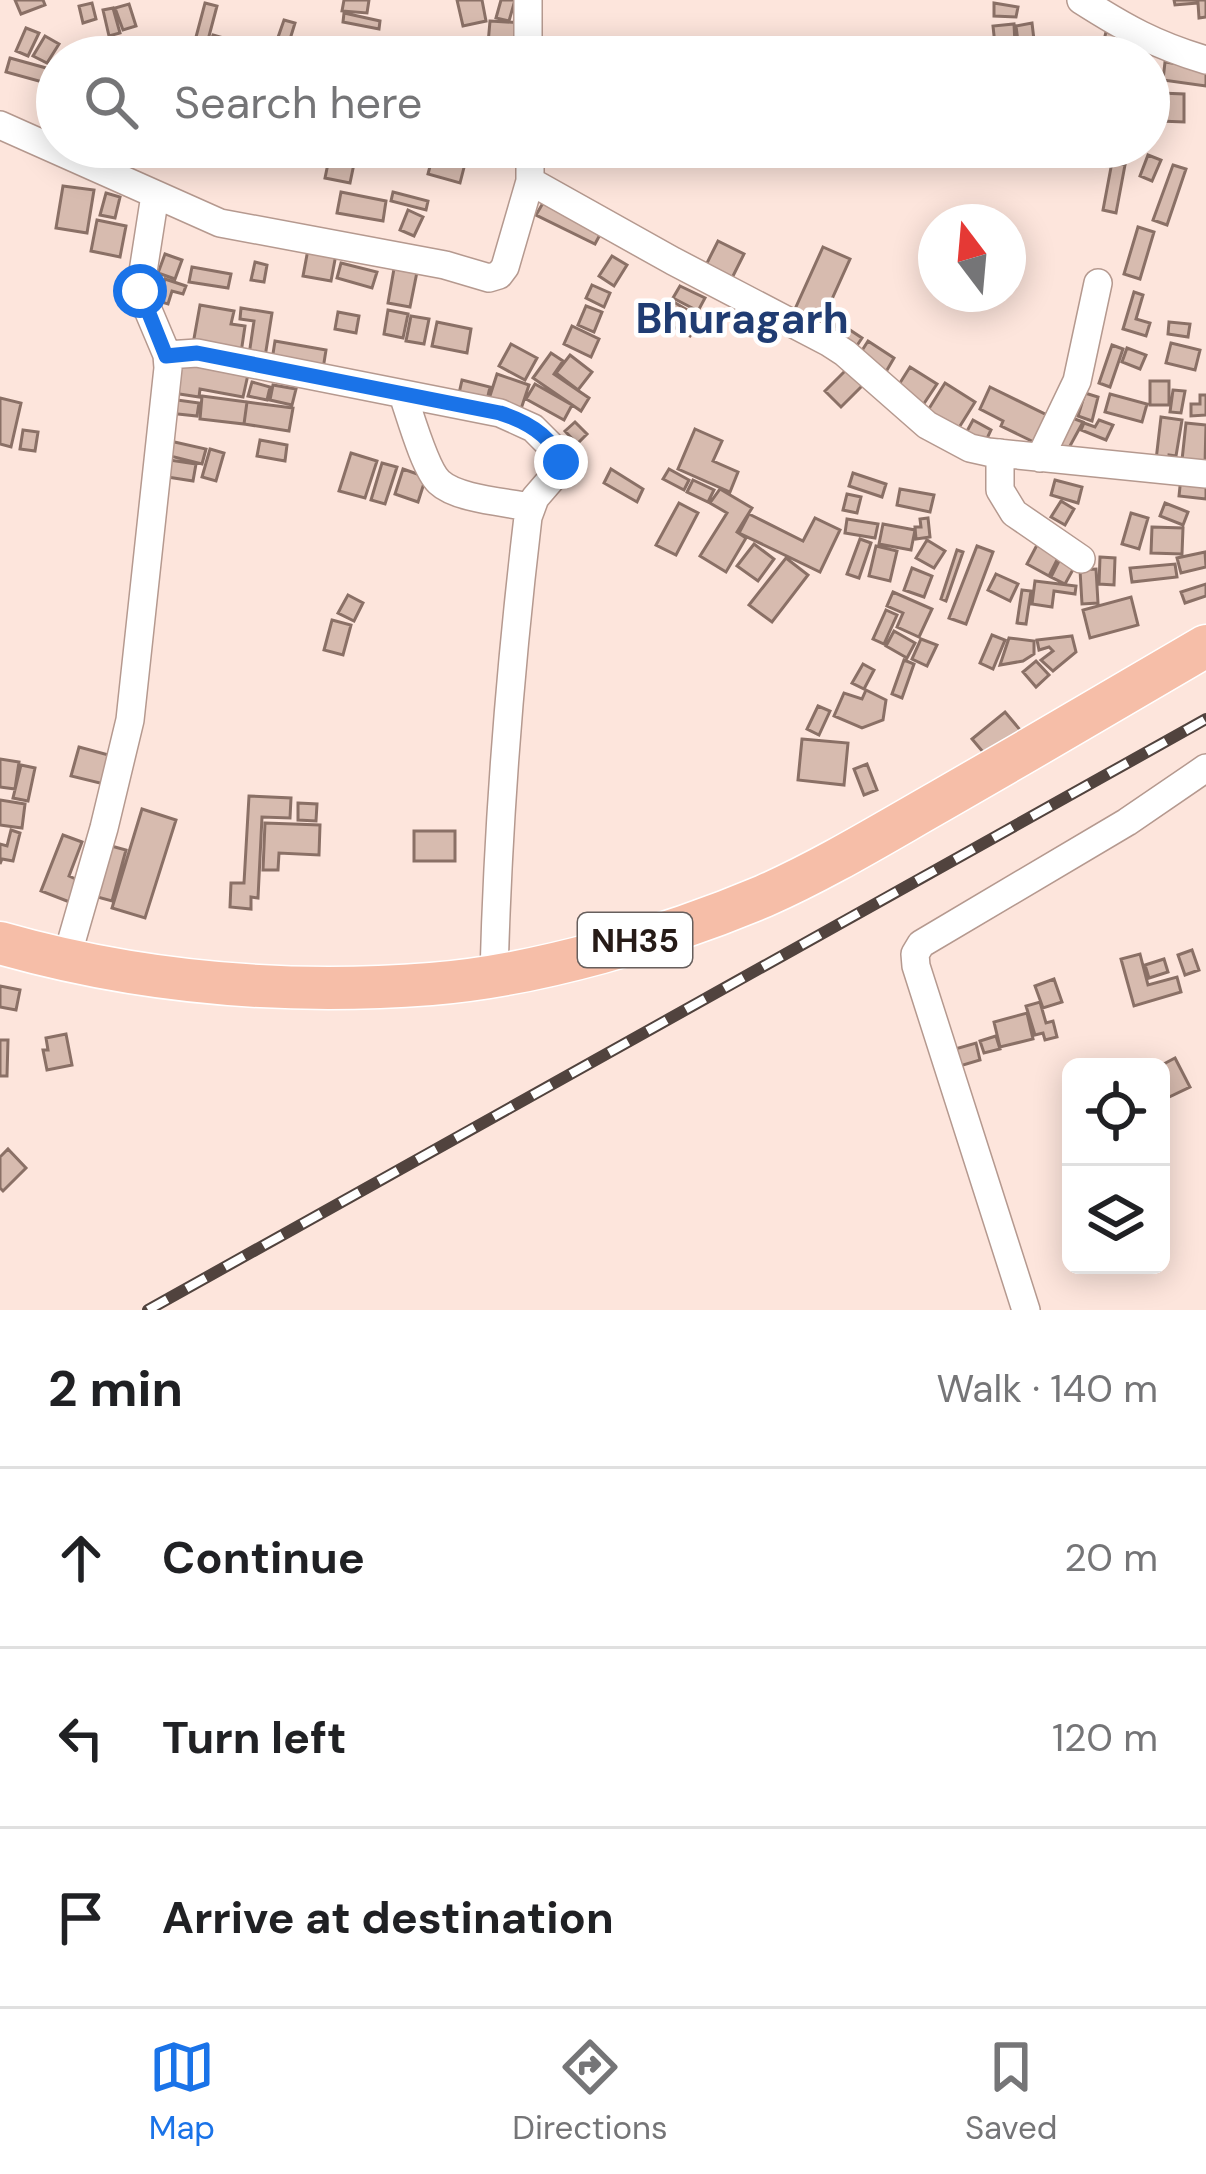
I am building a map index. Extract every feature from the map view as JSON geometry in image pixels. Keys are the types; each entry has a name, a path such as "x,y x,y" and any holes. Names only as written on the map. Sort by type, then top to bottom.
{"highway":[{"name":"NH35","path":"0,944 173,980 247,986 434,984 562,961 686,926 766,895 843,857 1206,646"}],"street":[{"path":"528,0 528,36"},
{"path":"1081,0 1138,36"},
{"path":"1170,49 1206,60"},
{"path":"0,125 36,141"},
{"path":"94,168 201,217 235,227 445,265 489,278 505,267 530,168"},
{"path":"530,181 828,342 952,441 1000,454 1206,474"},
{"path":"66,960 130,720 166,390 166,356 140,291 155,196"},
{"path":"1040,458 1077,381 1097,283"},
{"path":"166,356 197,353 500,413 545,438 560,454 560,470 530,507 513,641 494,974"},
{"path":"403,395 433,474 442,485 458,493 530,507"},
{"path":"1000,454 1000,490 1014,513 1082,559"},
{"path":"1026,1310 915,954 922,944 1127,823 1206,768"}],"building":[{"path":"15,0 43,0 45,5 21,14"},
{"path":"344,0 369,0 367,13 342,11"},
{"path":"457,0 482,0 486,21 463,26"},
{"path":"501,0 515,0 509,21 496,18"},
{"path":"1174,0 1206,0 1206,17 1199,18 1198,3 1175,5"},
{"path":"92,3 96,19 83,23 79,6"},
{"path":"205,3 217,6 209,36 196,36"},
{"path":"994,3 1018,7 1016,17 994,16"},
{"path":"129,4 136,26 123,30 115,8"},
{"path":"113,8 120,33 109,36 103,10"},
{"path":"344,13 380,21 379,29 343,22"},
{"path":"284,20 295,23 291,36 278,36"},
{"path":"490,21 524,23 523,36 489,36"},
{"path":"1032,23 1034,36 1017,36 1016,26"},
{"path":"1014,24 1015,36 994,36 993,26"},
{"path":"26,28 39,33 28,56 16,51"},
{"path":"10,58 36,65 36,80 6,72"},
{"path":"1170,63 1206,68 1206,86 1170,81"},
{"path":"1170,93 1184,94 1184,122 1170,121"},
{"path":"1173,165 1186,169 1167,225 1153,220"},
{"path":"327,168 353,168 350,183 325,178"},
{"path":"430,168 464,168 460,183 428,174"},
{"path":"1111,168 1124,168 1116,213 1103,210"},
{"path":"1143,168 1158,168 1152,181 1140,176"},
{"path":"63,186 94,190 87,233 56,228"},
{"path":"341,192 386,201 383,221 337,213"},
{"path":"393,192 428,201 426,210 391,201"},
{"path":"106,193 120,197 115,218 100,215"},
{"path":"543,203 602,231 595,244 536,215"},
{"path":"408,210 423,217 414,236 400,230"},
{"path":"97,220 126,226 120,257 91,251"},
{"path":"1138,227 1154,232 1140,279 1124,274"},
{"path":"718,241 744,254 731,280 705,267"},
{"path":"309,244 337,249 331,281 303,276"},
{"path":"823,247 850,259 818,330 791,318"},
{"path":"165,254 182,260 175,279 158,273"},
{"path":"612,256 627,265 614,286 599,276"},
{"path":"255,262 267,265 264,282 251,280"},
{"path":"341,263 377,272 372,288 337,278"},
{"path":"395,263 418,267 410,307 388,303"},
{"path":"192,267 231,274 228,288 189,282"},
{"path":"165,279 186,286 183,294 172,291 168,304 145,297 150,284 162,288"},
{"path":"592,285 610,293 604,307 586,298"},
{"path":"680,286 705,298 698,311 673,298"},
{"path":"1134,292 1143,295 1136,319 1150,323 1146,336 1123,329"},
{"path":"672,301 701,318 690,336 661,320"},
{"path":"200,305 234,311 231,324 245,326 241,353 193,344"},
{"path":"586,306 602,312 594,332 578,325"},
{"path":"241,308 272,313 265,357 249,355 254,321 240,319"},
{"path":"388,310 408,314 403,338 384,334"},
{"path":"338,312 359,316 356,333 335,329"},
{"path":"411,316 429,319 424,344 406,341"},
{"path":"437,322 471,329 467,353 432,346"},
{"path":"838,322 862,338 852,353 828,337"},
{"path":"1169,322 1190,324 1188,337 1168,334"},
{"path":"572,326 599,339 591,357 564,344"},
{"path":"275,341 326,350 323,369 272,360"},
{"path":"868,341 894,358 883,377 856,360"},
{"path":"1171,343 1200,350 1195,370 1166,363"},
{"path":"511,344 537,358 525,380 499,366"},
{"path":"1112,345 1123,349 1110,387 1099,383"},
{"path":"1127,348 1146,355 1140,369 1122,362"},
{"path":"551,353 563,361 554,374 589,398 581,411 533,378"},
{"path":"570,355 592,372 578,390 556,373"},
{"path":"180,357 249,370 243,397 200,389 199,397 173,393"},
{"path":"851,365 867,381 841,407 825,391"},
{"path":"910,367 937,384 919,411 893,394"},
{"path":"497,374 529,385 520,412 488,402"},
{"path":"462,380 490,387 486,404 458,398"},
{"path":"1150,381 1169,381 1169,405 1150,405"},
{"path":"252,382 270,387 267,400 248,396"},
{"path":"945,383 975,402 955,434 925,415"},
{"path":"535,384 572,405 564,420 526,399"},
{"path":"273,385 296,389 292,405 270,400"},
{"path":"990,387 1053,418 1040,445 1001,426 1003,421 980,409"},
{"path":"1173,390 1185,391 1181,413 1170,412"},
{"path":"1085,393 1098,397 1092,421 1078,416"},
{"path":"1110,394 1147,404 1142,422 1105,412"},
{"path":"1200,395 1206,395 1206,415 1191,416 1191,404 1200,404"},
{"path":"202,396 247,402 244,424 200,419"},
{"path":"0,398 21,403 11,447 0,444"},
{"path":"170,399 199,403 197,416 168,413"},
{"path":"247,402 293,408 289,431 244,424"},
{"path":"1067,416 1083,422 1064,457 1056,436"},
{"path":"1161,417 1182,420 1176,456 1169,455 1168,465 1156,460"},
{"path":"973,420 991,430 984,445 965,435"},
{"path":"1099,420 1113,425 1106,440 1081,430 1084,423 1095,427"},
{"path":"575,422 587,434 577,444 565,431"},
{"path":"1186,423 1206,425 1205,463 1182,460"},
{"path":"695,429 722,441 713,461 738,472 730,492 678,469"},
{"path":"23,430 38,432 35,451 20,449"},
{"path":"260,440 287,445 285,461 257,456"},
{"path":"170,441 206,449 202,464 166,455"},
{"path":"210,449 224,453 216,481 202,477"},
{"path":"351,453 377,461 365,498 339,491"},
{"path":"163,459 196,464 193,481 161,476"},
{"path":"382,463 397,467 385,504 371,500"},
{"path":"403,469 426,477 418,502 395,494"},
{"path":"611,469 643,489 637,502 604,483"},
{"path":"669,469 689,480 684,490 663,479"},
{"path":"853,473 886,484 882,497 849,486"},
{"path":"1181,477 1206,480 1206,499 1179,496"},
{"path":"693,480 714,490 708,502 687,492"},
{"path":"1055,480 1082,487 1078,503 1051,495"},
{"path":"720,489 752,508 737,532 746,538 726,572 700,556 727,513 710,503"},
{"path":"900,489 934,495 930,512 897,505"},
{"path":"847,494 861,497 857,513 843,510"},
{"path":"1061,501 1074,509 1065,525 1051,517"},
{"path":"679,503 698,513 676,555 656,545"},
{"path":"1165,503 1188,512 1183,525 1160,516"},
{"path":"1131,513 1148,518 1139,549 1122,544"},
{"path":"749,514 803,541 815,518 840,530 820,572 739,533"},
{"path":"928,518 930,537 916,539 915,527 921,527 920,519"},
{"path":"847,519 878,524 875,538 845,533"},
{"path":"883,524 915,530 911,550 879,544"},
{"path":"1152,527 1183,528 1182,554 1151,553"},
{"path":"860,539 871,543 859,578 847,574"},
{"path":"927,540 945,551 934,568 916,558"},
{"path":"754,544 774,559 758,581 737,566"},
{"path":"1037,545 1059,556 1049,576 1027,564"},
{"path":"876,546 897,551 890,581 869,576"},
{"path":"977,546 993,552 966,624 949,618"},
{"path":"957,550 963,552 946,601 941,599"},
{"path":"1205,552 1206,567 1181,573 1177,558"},
{"path":"1100,557 1115,558 1114,585 1099,584"},
{"path":"786,558 808,575 772,622 749,605"},
{"path":"1060,559 1075,566 1065,584 1051,577"},
{"path":"1175,564 1177,577 1132,582 1130,568"},
{"path":"912,568 932,576 924,597 904,590"},
{"path":"1096,569 1098,603 1082,604 1080,570"},
{"path":"996,574 1018,584 1010,601 988,590"},
{"path":"1035,581 1076,586 1075,594 1054,591 1052,607 1032,604"},
{"path":"1206,584 1206,596 1185,603 1181,592"},
{"path":"1022,590 1031,591 1026,624 1017,623"},
{"path":"893,592 932,609 919,637 897,627 903,613 887,606"},
{"path":"348,595 363,603 354,621 338,613"},
{"path":"1131,597 1138,625 1090,638 1083,610"},
{"path":"886,610 897,615 884,644 873,639"},
{"path":"332,620 351,625 343,655 324,650"},
{"path":"894,631 915,643 907,658 886,646"},
{"path":"992,635 1005,640 993,669 980,663"},
{"path":"1072,636 1076,652 1053,671 1041,660 1053,651 1049,647 1039,650 1037,640"},
{"path":"1009,638 1034,641 1034,654 1000,665"},
{"path":"921,639 937,645 927,666 912,659"},
{"path":"904,660 914,664 902,698 892,694"},
{"path":"1036,661 1049,675 1036,687 1023,672"},
{"path":"863,664 874,670 864,689 852,683"},
{"path":"866,690 886,700 883,720 862,728 834,716 844,693 862,699"},
{"path":"818,706 830,711 819,735 807,729"},
{"path":"1005,712 1021,731 989,759 972,739"},
{"path":"802,739 848,743 844,785 798,780"},
{"path":"79,747 116,757 108,785 71,776"},
{"path":"0,759 19,762 15,789 0,787"},
{"path":"867,764 877,790 864,795 854,769"},
{"path":"21,765 35,768 28,801 13,798"},
{"path":"249,796 291,798 290,818 262,817 258,898 251,897 251,909 230,907 231,883 244,883"},
{"path":"0,800 25,804 22,828 0,825"},
{"path":"298,803 317,804 316,821 298,820"},
{"path":"142,809 176,820 145,918 112,908"},
{"path":"265,823 320,825 319,855 279,853 278,870 263,870"},
{"path":"11,830 20,833 13,861 2,859 0,864 0,844 7,846"},
{"path":"414,831 455,831 455,861 414,861"},
{"path":"63,835 82,842 69,876 80,881 72,903 41,891"},
{"path":"104,844 126,850 112,901 90,895"},
{"path":"1192,950 1199,970 1185,975 1178,955"},
{"path":"1140,954 1148,985 1177,977 1181,992 1134,1006 1121,959"},
{"path":"1164,959 1168,972 1149,978 1145,965"},
{"path":"1054,979 1062,1002 1043,1008 1035,986"},
{"path":"0,986 20,990 16,1010 0,1007"},
{"path":"1040,1002 1046,1023 1053,1021 1057,1037 1045,1040 1043,1033 1035,1035 1026,1006"},
{"path":"1027,1013 1033,1039 1000,1047 994,1022"},
{"path":"66,1034 72,1065 47,1070 46,1038"},
{"path":"996,1036 1000,1049 984,1053 980,1041"},
{"path":"0,1040 8,1040 7,1076 0,1076"},
{"path":"976,1043 980,1060 960,1066 955,1049"},
{"path":"1175,1058 1190,1087 1170,1097 1170,1061"},
{"path":"8,1149 26,1168 3,1191 0,1157"}],"railway":[{"path":"148,1310 1206,719"}],"district":[{"name":"Bhuragarh","path":"742,318"}],"route":[{"path":"140,291 166,356 197,353 500,413 545,438 560,454 561,462"}]}
